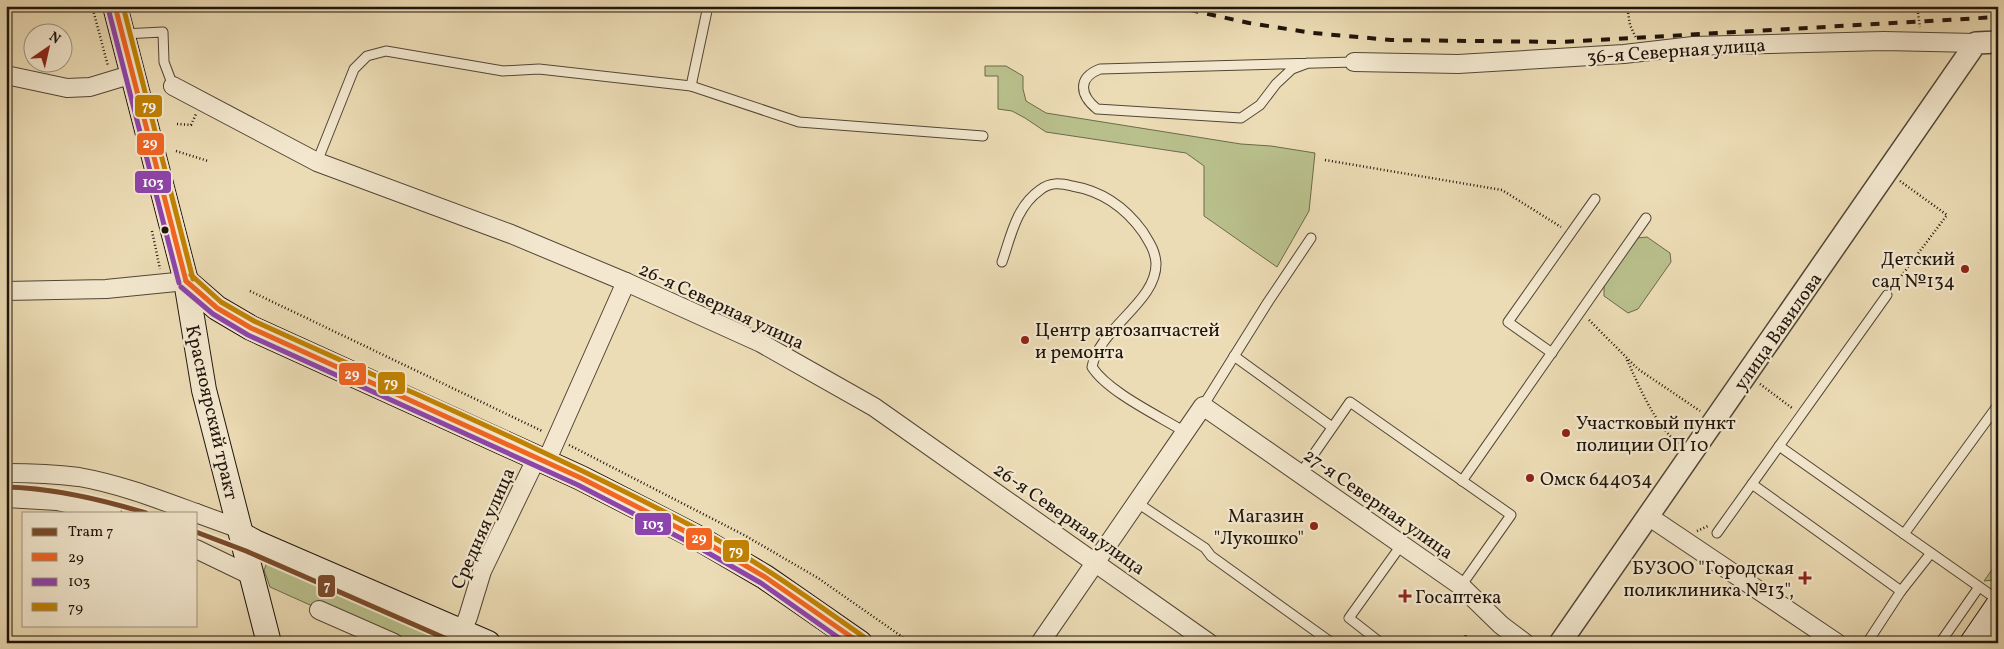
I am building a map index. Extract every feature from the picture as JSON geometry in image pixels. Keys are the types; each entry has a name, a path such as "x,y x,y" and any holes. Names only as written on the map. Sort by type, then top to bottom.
{"main road":[{"name":"Красноярский тракт","path":"115,6 186,281 204,390 269,643"},
{"path":"186,281 217,308 251,328 581,478 700,539 765,577 860,643"},
{"path":"241,532 257,543 459,637 488,643"},
{"path":"1972,643 1998,605"}],"street":[{"name":"36-я Северная улица","path":"1354,62 1458,64 1648,51 1693,46 1884,41 1998,42"},
{"name":"улица Вавилова","path":"1560,643 1976,43"},
{"path":"6,75 67,88 90,88 133,74"},
{"name":"26-я Северная улица","path":"173,86 317,162 510,234 626,282 761,343 874,407 1209,643"},
{"path":"6,291 106,289 186,281"},
{"name":"Средняя улица","path":"459,637 482,571 541,460 626,282"},
{"path":"1040,643 1203,406"},
{"name":"27-я Северная улица","path":"1203,406 1462,586 1501,625 1525,643"},
{"path":"6,474 38,473 80,477 140,492 193,512"},
{"path":"6,498 57,501 107,512"},
{"path":"198,514 241,532"},
{"path":"1648,516 1837,643"},
{"path":"198,550 252,576"},
{"path":"319,610 394,643"}],"lane":[{"path":"691,86 708,6"},
{"path":"122,34 163,32 164,62 173,86"},
{"path":"317,162 354,69 366,56 386,51 503,71 539,69 691,86 799,122 983,136"},
{"path":"1308,63 1292,69 1276,84 1260,105 1241,118 1097,109 1088,101 1084,92 1084,80 1091,73 1100,69 1308,63 1354,62"},
{"path":"1002,262 1020,211 1028,199 1042,188 1057,183 1088,189 1113,200 1134,219 1153,247 1156,264 1149,286 1128,314 1104,340 1094,357 1092,368 1098,376 1120,392 1185,432"},
{"path":"1552,353 1508,322 1595,199"},
{"path":"1462,481 1646,218"},
{"path":"1203,406 1311,238"},
{"path":"1718,533 1887,295"},
{"path":"1234,356 1332,428"},
{"path":"1300,474 1350,402 1511,515 1462,586"},
{"path":"1904,534 1998,405"},
{"path":"1779,446 1998,600"},
{"path":"1752,484 1901,591"},
{"path":"1136,502 1205,548 1211,556 1332,643"},
{"path":"1381,643 1349,618 1402,544"},
{"path":"1867,643 1901,591 1931,553"},
{"path":"1940,643 1978,587"}],"path":[{"path":"1627,6 1630,25 1636,37 1648,51"},
{"path":"1917,6 1923,42"},
{"path":"177,124 191,125 201,102"},
{"path":"176,151 208,161"},
{"path":"1325,160 1502,190 1571,233"},
{"path":"1887,171 1947,215 1887,295"},
{"path":"1581,312 1638,369 1714,421"},
{"path":"1626,358 1653,414 1667,434 1692,453"},
{"path":"1746,374 1802,414"},
{"path":"1464,643 1466,634"}],"green space":[{"path":"985,66 1006,66 1023,76 1023,89 1026,101 1046,113 1241,144 1271,146 1315,153 1309,211 1277,267 1204,216 1204,166 1186,153 1046,132 1012,111 998,109 998,76 985,76"},
{"path":"1647,237 1670,253 1671,262 1638,309 1628,313 1604,296 1604,286 1637,238"},
{"path":"268,560 444,632 447,643 405,643 334,610 319,609 270,587 264,570"},
{"path":"1998,561 1998,574 1994,580 1984,581"}],"railway":[{"path":"1172,6 1249,23 1313,33 1391,40 1562,42 1998,17"}],"tram line":[{"name":"7","path":"6,487 77,495 142,512"},
{"name":"7","path":"198,533 246,551 456,643"}],"transit line":[{"name":"29","path":"115,6 186,281"},
{"name":"79","path":"123,6 193,279"},
{"name":"103","path":"108,8 179,283"},
{"name":"79","path":"191,275 221,302 254,321 537,449 703,532 805,595 864,637"},
{"name":"29","path":"186,281 217,308 251,328 581,478 700,539 765,577 860,643"},
{"name":"103","path":"181,287 213,314 248,335 578,485 696,546 761,583 846,643"}],"place":[{"name":"Детский сад №134","path":"1965,269"},
{"name":"Центр автозапчастей и ремонта","path":"1025,340"},
{"name":"Участковый пункт полиции ОП 10","path":"1566,433"},
{"name":"Омск 644034","path":"1530,478"},
{"name":"Магазин \"Лукошко\"","path":"1314,526"},
{"name":"БУЗОО \"Городская поликлиника №13\",","path":"1805,578"},
{"name":"Госаптека","path":"1405,596"}]}
